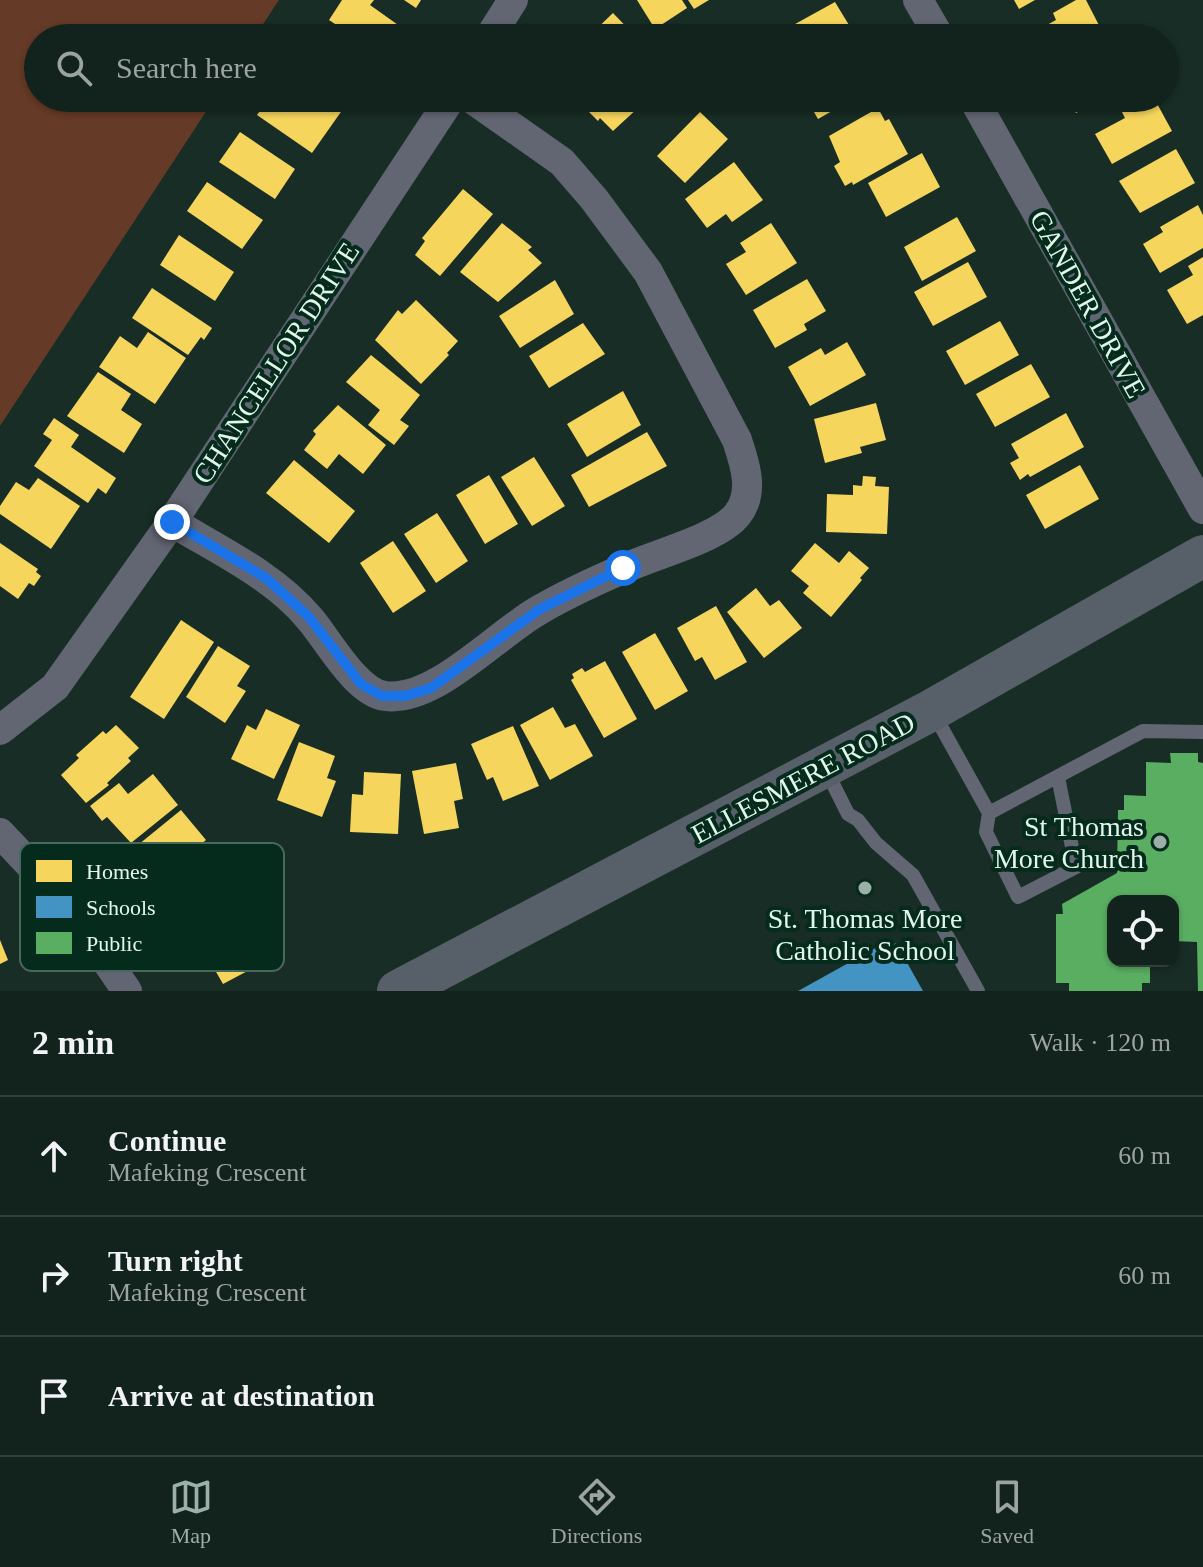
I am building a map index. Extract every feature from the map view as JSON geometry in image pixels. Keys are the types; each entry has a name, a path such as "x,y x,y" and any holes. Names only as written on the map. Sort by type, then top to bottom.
{"main road":[{"name":"ELLESMERE ROAD","path":"398,991 932,710 1203,556"}],"street":[{"path":"498,24 513,0"},
{"path":"918,0 932,24"},
{"name":"CHANCELLOR DRIVE","path":"0,730 55,687 172,522 442,112"},
{"path":"172,522 266,578 308,616 361,684 382,696 405,696 431,688 540,609 623,568 722,529 738,514 747,497 747,469 737,440 648,272 594,199 562,162 491,112"},
{"name":"GANDER DRIVE","path":"981,112 1203,509"},
{"path":"0,833 20,854"},
{"path":"113,971 127,991"}],"lane":[{"path":"932,710 989,813 986,832 1018,897 1076,867 1058,777"},
{"path":"989,813 1143,731 1203,732"},
{"path":"824,767 848,814 858,820 876,843 913,875 978,991"}],"shaded area":[{"path":"0,0 279,0 263,24 24,24 24,112 206,112 0,426"}],"building: Homes":[{"path":"342,0 374,0 370,5 397,24 335,24 329,20"},
{"path":"404,0 421,0 416,8"},
{"path":"637,0 682,0 687,8 663,24 652,24"},
{"path":"688,0 709,0 694,9"},
{"path":"1014,0 1035,0 1019,9"},
{"path":"1076,0 1086,0 1098,24 1049,24 1056,20 1053,13"},
{"path":"835,2 848,24 795,24"},
{"path":"613,13 624,24 602,24"},
{"path":"259,112 341,112 312,153 257,115"},
{"path":"589,112 634,112 613,131 600,118 598,121"},
{"path":"700,112 728,139 685,183 657,156"},
{"path":"814,112 830,112 818,119"},
{"path":"871,112 880,112 885,121 889,119 908,154 853,185 852,182 845,186 834,166 840,162 829,136"},
{"path":"1122,112 1162,112 1172,131 1112,164 1095,134 1125,118"},
{"path":"240,132 295,169 275,199 219,162"},
{"path":"1176,149 1195,183 1140,213 1119,181"},
{"path":"922,153 940,187 886,217 868,183"},
{"path":"734,162 763,200 732,222 726,214 707,228 685,199"},
{"path":"207,182 263,220 242,249 187,211"},
{"path":"463,189 493,214 440,276 415,255 425,241 422,238"},
{"path":"1198,205 1203,215 1203,248 1160,273 1143,244 1163,232 1160,227"},
{"path":"957,217 976,251 922,281 904,247"},
{"path":"502,223 532,247 528,250 542,263 498,302 460,272"},
{"path":"771,223 797,263 746,295 726,264 746,252 740,243"},
{"path":"179,235 234,272 215,301 160,265"},
{"path":"1203,257 1203,315 1187,324 1167,290 1193,275 1188,266"},
{"path":"968,262 987,297 933,326 914,292"},
{"path":"807,279 826,311 804,324 807,330 775,348 753,310"},
{"path":"555,280 574,314 520,348 499,316"},
{"path":"152,288 212,328 188,355 132,318"},
{"path":"416,300 458,341 421,384 375,340 398,310 402,314"},
{"path":"1000,321 1019,355 965,385 946,351"},
{"path":"583,323 605,354 549,388 529,356"},
{"path":"148,332 186,358 155,404 99,367 120,336 137,348"},
{"path":"847,342 866,375 810,406 788,367 821,348 825,355"},
{"path":"371,355 420,395 400,420 409,426 394,445 368,425 380,410 346,382"},
{"path":"1031,364 1050,397 995,427 976,394"},
{"path":"98,372 131,394 121,410 142,424 124,453 67,416"},
{"path":"623,391 641,425 587,457 567,424"},
{"path":"876,403 886,440 860,447 862,453 825,463 814,419"},
{"path":"338,405 386,445 363,474 339,454 327,469 304,450 316,434 313,431"},
{"path":"1066,413 1084,447 1020,480 1010,463 1019,458 1011,444"},
{"path":"54,418 79,435 71,447 116,478 106,494 98,488 88,503 34,466 52,440 43,434"},
{"path":"647,432 667,466 589,507 571,475"},
{"path":"534,457 565,506 532,526 501,477"},
{"path":"294,460 355,511 329,543 266,493"},
{"path":"1080,465 1099,499 1045,529 1026,495"},
{"path":"489,475 518,524 485,544 456,495"},
{"path":"863,476 876,477 875,486 889,487 887,534 826,532 827,494 853,495 853,485 862,486"},
{"path":"38,478 80,506 51,549 0,514 0,506 16,482 29,490"},
{"path":"437,513 468,561 436,583 404,534"},
{"path":"393,541 426,591 393,613 360,563"},
{"path":"0,543 38,569 36,572 41,576 34,586 29,583 18,599 0,586"},
{"path":"815,543 839,563 849,551 869,568 831,617 803,593 809,586 791,571"},
{"path":"756,588 770,606 779,600 802,628 764,658 727,612"},
{"path":"716,606 747,662 715,680 702,657 695,661 677,628"},
{"path":"181,620 214,642 164,719 130,697"},
{"path":"655,633 688,691 655,710 622,652"},
{"path":"218,646 250,666 237,686 246,691 225,723 186,697"},
{"path":"605,661 637,719 604,738 571,680 574,678 572,674 582,668 585,672"},
{"path":"553,707 565,728 575,724 593,756 550,780 520,725"},
{"path":"266,709 300,725 274,779 231,759 247,725 256,730"},
{"path":"116,725 139,748 128,758 131,761 107,783 109,785 86,803 61,775 79,758 76,755 103,731 106,734"},
{"path":"513,726 539,786 503,801 493,777 487,780 471,744"},
{"path":"299,742 335,756 327,778 336,781 322,817 277,800"},
{"path":"456,763 463,799 454,801 459,828 424,834 412,771"},
{"path":"364,772 401,774 398,834 350,832 352,794 363,795"},
{"path":"153,774 178,805 131,843 107,817 102,821 90,806 119,783 128,794"},
{"path":"181,810 206,840 202,843 140,843"},
{"path":"0,940 8,960 0,964"},
{"path":"216,971 248,971 223,984"}],"building: Schools":[{"path":"896,943 923,991 798,991 879,946 882,950"}],"building: Public":[{"name":"St Thomas More Church","path":"1170,753 1198,753 1198,762 1203,763 1203,991 1198,991 1197,942 1179,941 1179,895 1107,895 1107,967 1150,967 1150,983 1142,983 1142,991 1069,991 1069,983 1056,983 1056,914 1063,914 1062,904 1117,873 1118,810 1124,810 1124,795 1146,796 1146,762 1171,763"}],"place":[{"name":"St Thomas More Church","path":"1160,842"},
{"name":"St. Thomas More Catholic School","path":"865,888"}],"route":[{"path":"172,522 266,578 308,616 361,684 382,696 405,696 431,688 540,609 623,568"}]}
